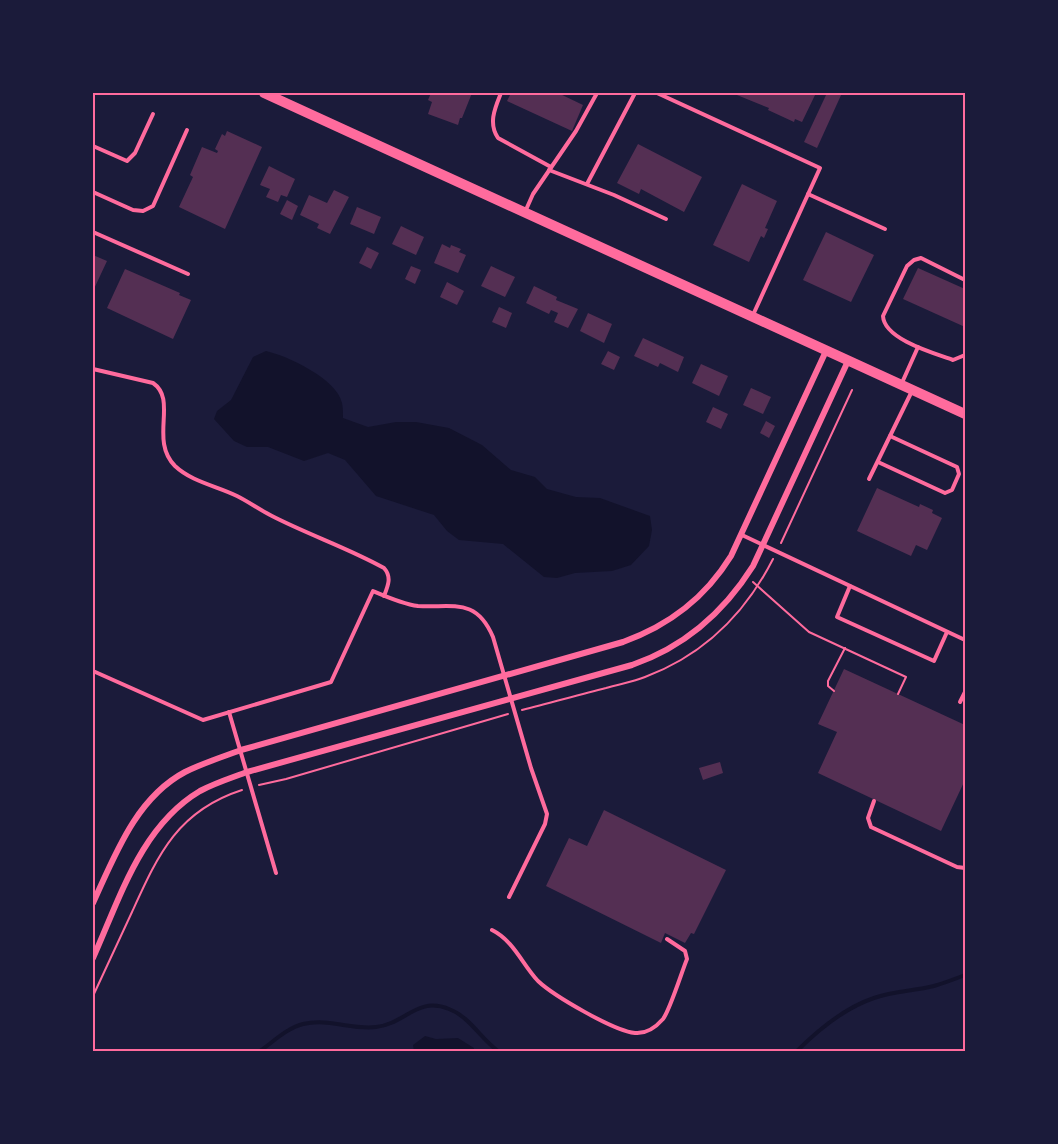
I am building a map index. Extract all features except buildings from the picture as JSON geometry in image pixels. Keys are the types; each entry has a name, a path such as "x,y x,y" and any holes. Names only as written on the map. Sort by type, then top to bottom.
{"main road":[{"path":"269,94 965,414"}],"street":[{"path":"93,903 121,843 146,806 183,773 241,750 623,642 661,626 688,607 710,586 731,556 826,351"},
{"path":"93,958 139,856 159,825 201,790 247,772 632,664 666,650 708,621 737,590 764,546 848,361"}],"lane":[{"path":"501,93 494,112 494,132 498,138 550,168 666,219"},
{"path":"524,213 533,194 576,132 597,93"},
{"path":"587,184 634,93"},
{"path":"657,93 819,166 752,317"},
{"path":"93,146 127,160 135,153 153,114"},
{"path":"93,192 133,210 143,211 153,206 187,130"},
{"path":"808,195 885,229"},
{"path":"93,231 189,274"},
{"path":"965,280 921,258 914,260 907,266 882,316 883,324 890,332 918,347 952,360 965,355"},
{"path":"901,385 918,347"},
{"path":"93,369 153,383 159,387 165,401 162,425 166,454 182,472 237,496 272,516 384,568 389,580 384,596"},
{"path":"869,479 913,391"},
{"path":"878,462 945,493 952,490 956,482 959,474 957,467 890,436"},
{"path":"742,535 965,640"},
{"path":"850,586 837,617 934,661 947,632"},
{"path":"93,671 203,720 331,682 373,591 415,605 456,605 471,610 489,629 547,814 545,824 509,897"},
{"path":"960,702 965,692"},
{"path":"229,712 276,873"},
{"path":"874,801 868,818 871,827 957,867 965,868"},
{"path":"492,930 504,936 537,980 562,1000 634,1033 648,1031 664,1018 687,959 685,951 667,939"}],"path":[{"path":"746,576 809,633 906,677 898,694"},
{"path":"834,691 828,686 828,681 845,648"}],"shaded area":[{"path":"266,351 298,363 322,377 338,394 342,403 343,418 368,427 396,422 416,422 449,428 482,445 511,470 535,477 547,489 576,497 600,498 650,516 652,530 649,546 631,565 612,571 575,573 557,578 544,577 503,544 459,540 447,531 434,515 376,496 345,460 328,453 304,461 268,447 247,447 234,441 214,419 217,411 231,400 253,357"},
{"path":"425,1036 436,1039 458,1038 474,1048 474,1051 414,1051 413,1045"}],"waterway":[{"path":"797,1051 832,1020 863,1002 889,994 934,986 965,975"},
{"path":"260,1051 286,1032 303,1024 322,1022 376,1027 386,1025 419,1008 428,1006 449,1009 463,1017 498,1051"}]}
